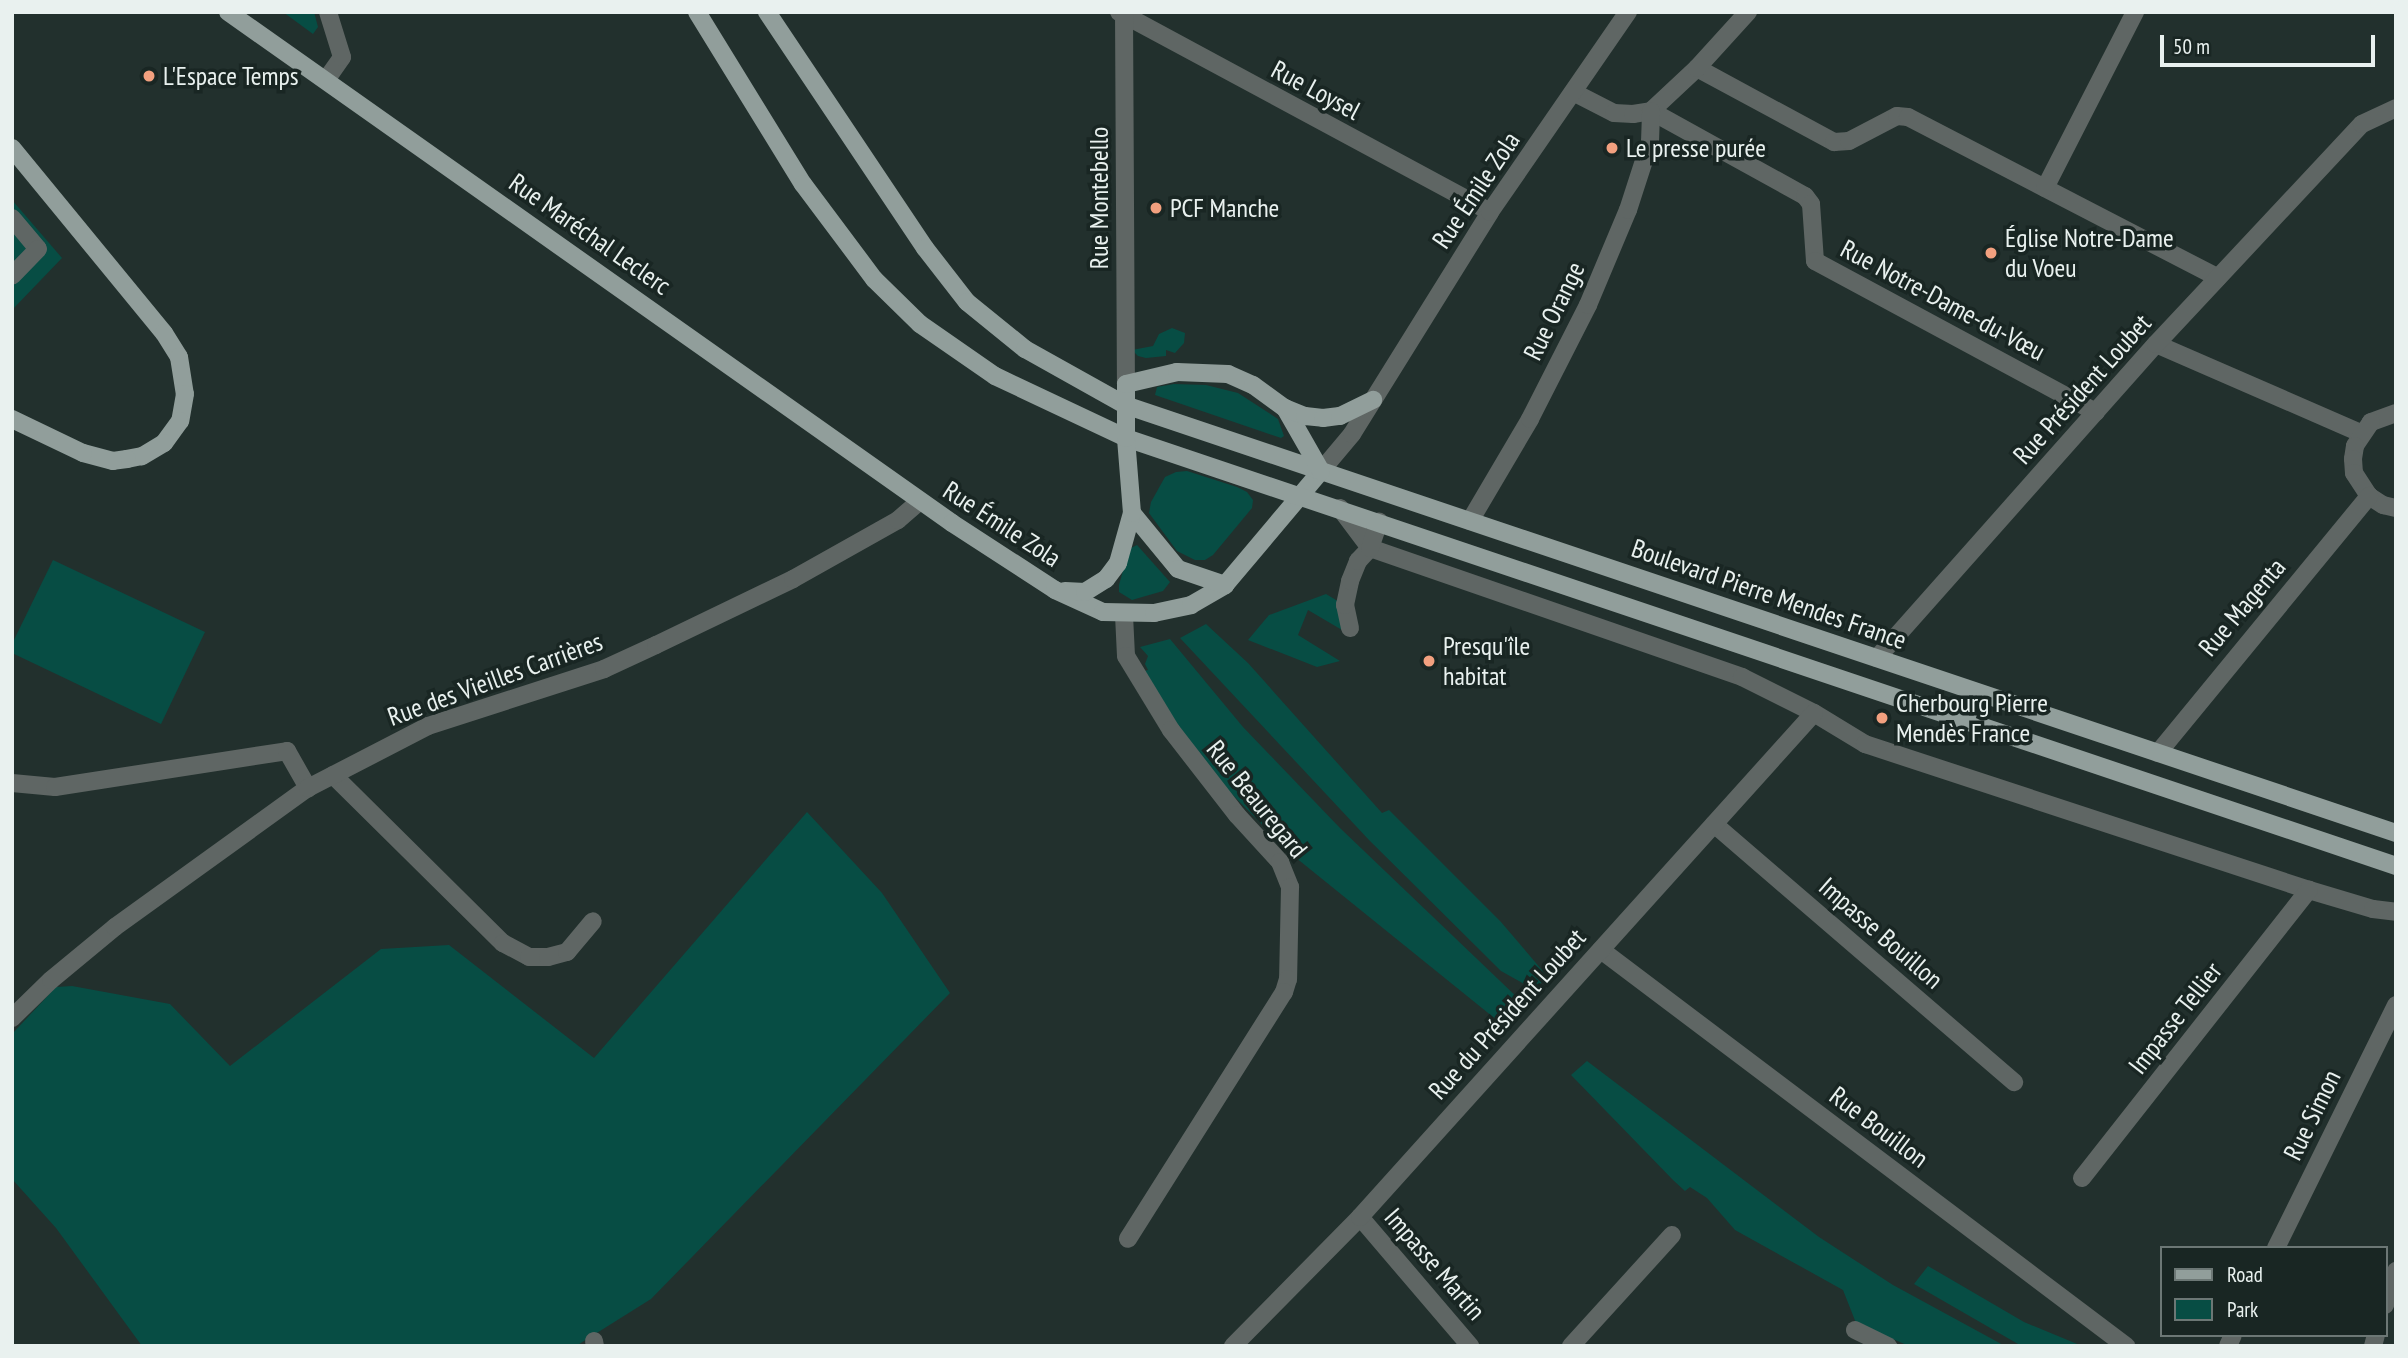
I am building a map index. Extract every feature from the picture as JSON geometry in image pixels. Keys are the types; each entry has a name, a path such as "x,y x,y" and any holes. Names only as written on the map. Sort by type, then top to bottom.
{"main road":[{"name":"Rue Maréchal Leclerc","path":"228,12 920,501"},
{"path":"697,12 803,184 874,279 920,324 995,376 1126,438 2396,866"},
{"name":"Boulevard Pierre Mendes France","path":"767,12 917,238 967,302 1025,349 1125,405 2396,833"},
{"path":"12,148 164,333 179,357 186,394 180,421 164,443 142,456 127,459 113,461 83,453 12,419"},
{"path":"1055,590 1085,592 1105,579 1118,564 1132,513 1126,438 1126,384 1177,372 1228,374 1253,385 1285,408 1305,416 1323,418 1340,416 1373,400"},
{"path":"1285,408 1321,471"},
{"name":"Rue Émile Zola","path":"920,501 1055,590 1103,612 1124,615 1154,613 1191,605 1225,585 1321,471"},
{"path":"1132,513 1178,569 1225,585"}],"street":[{"path":"326,80 342,57 328,12"},
{"name":"Rue Émile Zola","path":"1321,471 1352,434 1490,212 1628,12"},
{"path":"1573,93 1614,113 1651,111 1697,68 1748,12"},
{"path":"2045,188 2135,12"},
{"name":"Rue Loysel","path":"1122,14 1490,212"},
{"name":"Rue Montebello","path":"1122,14 1126,384"},
{"path":"1697,68 1834,142 1849,141 1897,116 1908,117 2217,278"},
{"name":"Rue Président Loubet","path":"1877,658 2156,344 2362,124 2396,108"},
{"name":"Rue Notre-Dame-du-Vœu","path":"1651,111 1805,196 1811,204 1815,261 2096,412"},
{"name":"Rue Orange","path":"1470,521 1530,419 1588,305 1628,210 1650,142 1651,111"},
{"path":"12,218 38,249 12,276"},
{"path":"2156,344 2361,433"},
{"path":"2396,413 2371,422 2361,433 2355,446 2354,473 2369,496 2383,505 2396,508"},
{"name":"Rue Magenta","path":"2158,753 2369,496"},
{"name":"Rue des Vieilles Carrières","path":"12,1018 51,980 115,927 308,788 428,726 604,669 656,645 793,579 898,520 920,501"},
{"path":"1340,508 1370,548 1742,677 1814,713 1865,744 2309,890 2373,909 2396,912"},
{"path":"1350,628 1345,605 1350,581 1358,561 1370,548 1379,522"},
{"name":"Rue Beauregard","path":"1124,615 1126,656 1171,730 1237,815 1280,862 1287,872 1290,887 1288,979 1284,992 1128,1239"},
{"name":"Rue du Président Loubet","path":"1233,1346 1360,1217 1814,713"},
{"path":"12,783 55,787 287,751 308,788"},
{"path":"333,775 503,943 529,957 548,957 567,952 593,921"},
{"name":"Impasse Bouillon","path":"1714,824 2014,1082"},
{"name":"Impasse Tellier","path":"2082,1178 2309,890"},
{"name":"Rue Bouillon","path":"1601,950 2126,1346"},
{"name":"Rue Simon","path":"2277,1246 2396,1005"},
{"name":"Impasse Martin","path":"1360,1217 1470,1346"},
{"path":"1571,1346 1672,1235"},
{"path":"2387,1299 2396,1271"},
{"path":"1855,1330 1888,1346"}],"green space":[{"path":"283,12 314,12 318,27 313,34"},
{"path":"12,200 62,258 12,310"},
{"path":"1172,328 1185,333 1184,343 1175,353 1166,350 1166,356 1146,358 1138,356 1132,350 1153,346 1159,334"},
{"path":"1174,384 1206,385 1238,393 1278,419 1284,436 1281,438 1155,395 1157,387"},
{"path":"1187,471 1237,487 1247,492 1253,500 1252,508 1213,555 1205,560 1195,560 1177,551 1149,513 1151,502 1165,477"},
{"path":"1137,545 1170,582 1163,591 1132,600 1119,592 1119,585 1129,549"},
{"path":"53,560 205,632 161,724 12,653 12,644"},
{"path":"1326,594 1341,603 1342,630 1308,610 1298,635 1340,661 1317,667 1248,640 1269,615"},
{"path":"1206,624 1248,663 1382,813 1389,810 1501,922 1547,976 1535,990 1501,971 1369,840 1180,638"},
{"path":"1170,639 1243,727 1340,828 1521,1001 1498,1021 1290,853 1214,776 1141,672 1148,670 1145,664 1148,656 1140,647"},
{"path":"807,812 882,893 950,993 651,1299 576,1346 142,1346 56,1228 12,1179 12,1034 56,987 72,986 170,1004 230,1066 381,949 449,945 594,1058"},
{"path":"1587,1061 1819,1237 1893,1285 2005,1346 1909,1346 1856,1323 1843,1290 1735,1230 1707,1198 1690,1187 1685,1191 1673,1180 1571,1075"},
{"path":"1928,1266 2024,1322 2082,1346 2018,1344 1914,1284"}],"place":[{"name":"L'Espace Temps","path":"149,76"},
{"name":"Le presse purée","path":"1612,148"},
{"name":"PCF Manche","path":"1156,208"},
{"name":"Église Notre-Dame du Voeu","path":"1991,253"},
{"name":"Presqu'île habitat","path":"1429,661"},
{"name":"Cherbourg Pierre Mendès France","path":"1882,718"}]}
